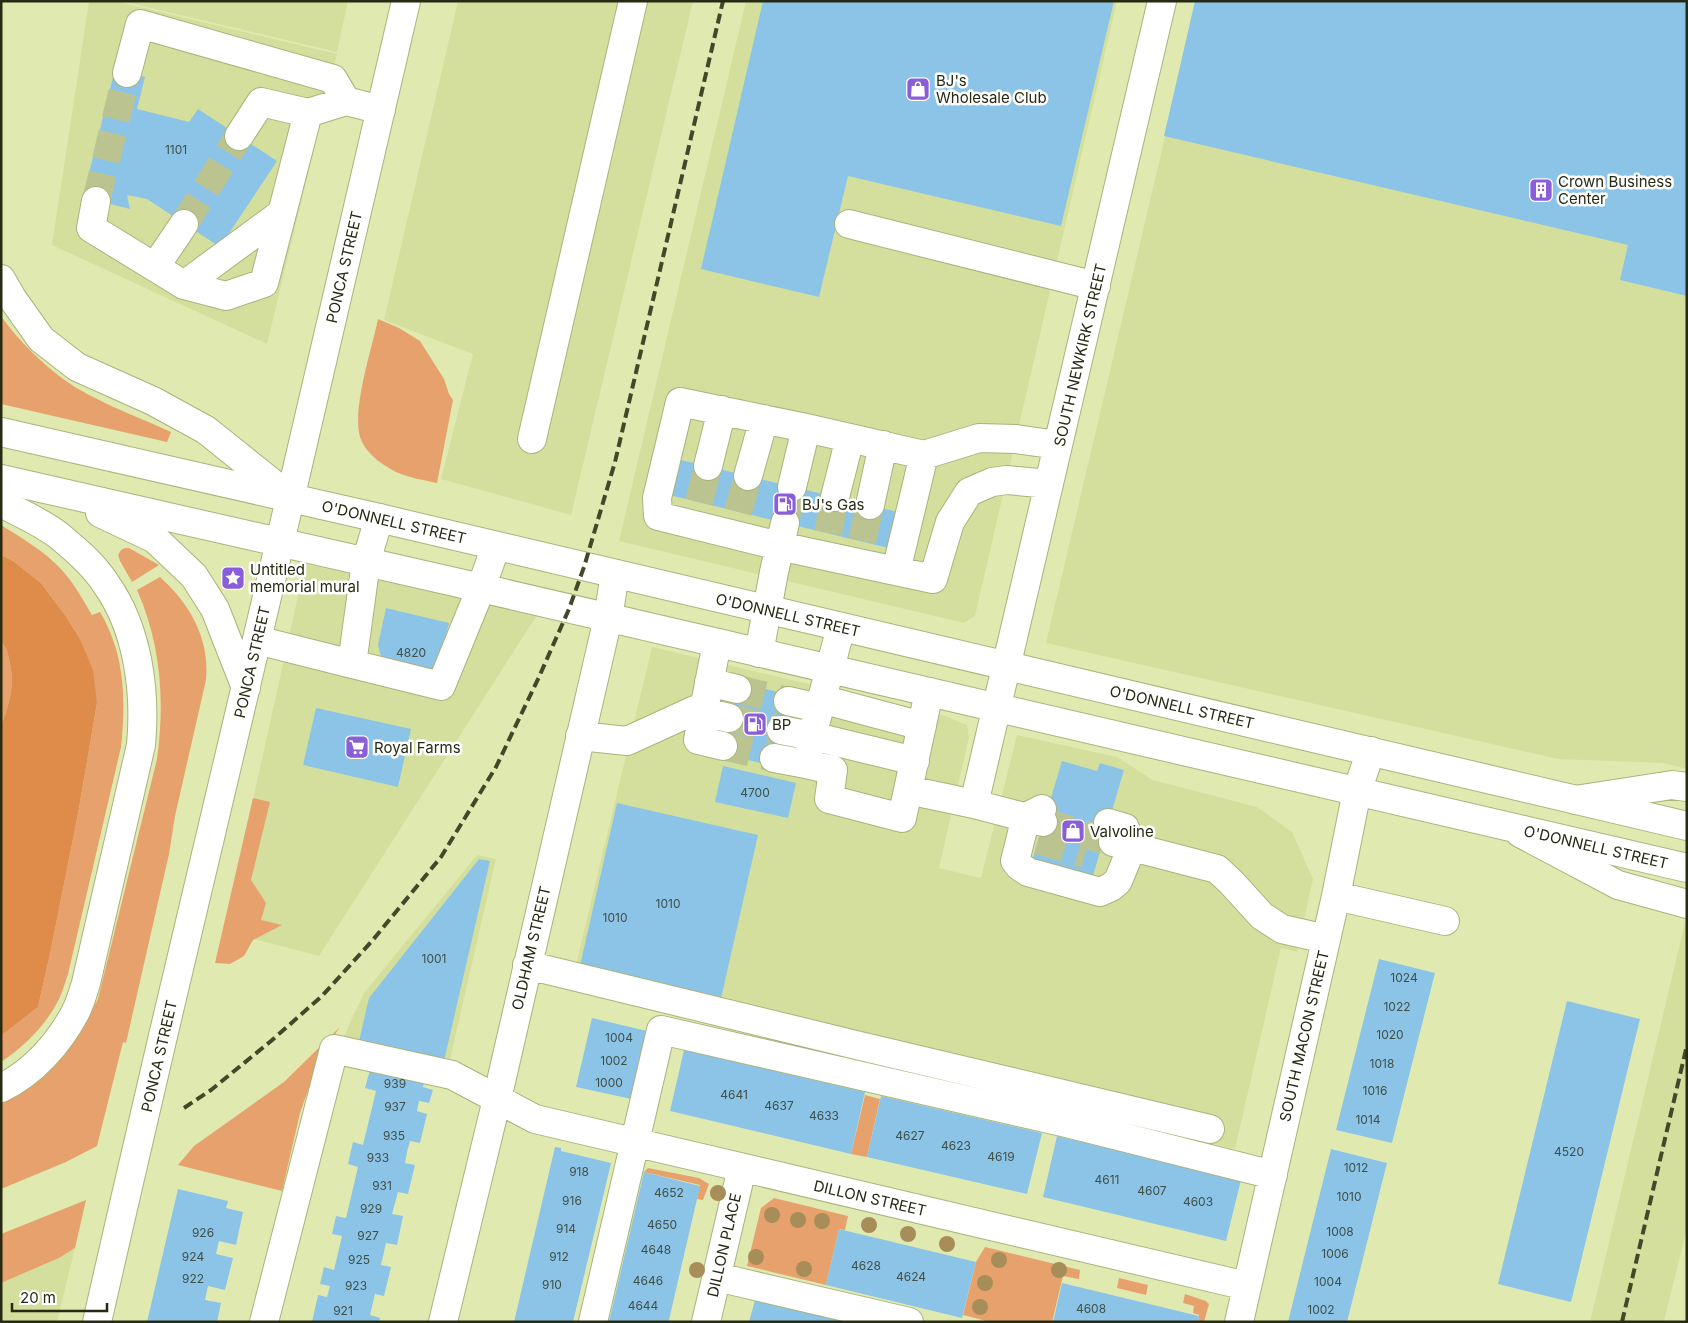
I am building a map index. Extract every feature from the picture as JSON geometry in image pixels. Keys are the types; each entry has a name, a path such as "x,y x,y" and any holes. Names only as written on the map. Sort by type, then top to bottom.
{"main road":[{"name":"PONCA STREET","path":"97,1322 406,1"},
{"path":"532,439 634,1"},
{"name":"SOUTH NEWKIRK STREET","path":"974,804 1162,1"},
{"path":"127,73 140,24 333,78 346,101"},
{"path":"239,136 261,102 308,114 346,101 380,110"},
{"path":"96,201 91,228 184,285 226,296 264,283 308,114"},
{"path":"184,285 282,213"},
{"path":"155,267 184,224"},
{"path":"849,224 1096,286"},
{"path":"1,279 41,339 77,367 153,401 206,430 290,498"},
{"path":"1049,484 1007,480 992,482 969,492 950,522 932,579 896,571 859,552 697,514 658,516 657,498 680,402 924,455 979,438 1016,439 1058,445"},
{"path":"708,466 722,410"},
{"path":"748,476 764,419"},
{"path":"792,486 806,428"},
{"name":"O'DONNELL STREET","path":"1,432 379,518 1687,826"},
{"path":"835,497 850,438"},
{"path":"870,505 883,446"},
{"path":"896,571 924,455"},
{"name":"O'DONNELL STREET","path":"1,479 759,652 1687,868"},
{"path":"56,491 155,539 194,576 215,609 246,688"},
{"path":"1,503 56,534 84,558 106,584 122,612 133,642 140,680 143,721 141,745 89,974 76,1012 46,1054 29,1070 1,1088"},
{"path":"352,664 366,562 379,518"},
{"path":"759,652 782,534"},
{"path":"257,640 440,686 481,588 496,546"},
{"name":"OLDHAM STREET","path":"443,1322 497,1099 608,618 615,574"},
{"path":"806,764 841,627"},
{"path":"717,643 709,682 716,715 698,740 723,746"},
{"path":"709,682 737,689"},
{"path":"774,758 832,770 829,799 902,818 928,692"},
{"path":"788,701 820,704 922,726"},
{"path":"580,736 627,742 695,710 716,715"},
{"path":"781,730 915,761"},
{"name":"SOUTH MACON STREET","path":"1239,1322 1336,896 1357,791 1371,752"},
{"name":"O'DONNELL STREET","path":"1575,800 1672,786 1687,787"},
{"path":"908,790 974,804 1039,821 1015,861 1019,866 1028,872 1100,892 1118,881 1132,847"},
{"name":"O'DONNELL STREET","path":"1505,826 1618,885 1687,904"},
{"path":"1104,840 1116,862 1132,847"},
{"path":"1132,847 1217,869 1262,916 1282,929 1326,939"},
{"path":"1336,896 1445,921"},
{"path":"527,965 1210,1130"},
{"path":"593,1322 661,1030 1071,1124 1273,1175"},
{"name":"DILLON STREET","path":"264,1322 334,1049 452,1075 535,1119 1247,1286"},
{"name":"DILLON PLACE","path":"706,1322 742,1168"},
{"path":"717,1277 909,1322"}],"shaded area":[{"path":"89,1 115,1 337,54 267,344 52,245"},
{"path":"121,1 348,1 337,52"},
{"path":"458,1 693,1 571,515 441,479 473,354 384,320"},
{"path":"746,1 1117,1 975,616 964,623 619,541"},
{"path":"1197,1 1687,1 1687,769 1663,763 1558,759 1046,643"},
{"path":"1,316 27,347 58,375 91,396 171,432 167,442 1,404"},
{"path":"378,319 399,328 420,341 444,379 453,400 437,483 406,476 391,470 372,456 362,442 358,416 360,400"},
{"path":"1,525 54,562 70,580 92,615 100,612 115,644 119,661 123,694 123,729 121,747 63,990 48,1018 26,1042 1,1062 1,1036 38,1007 78,814 97,703 79,637 41,583 13,561 1,555"},
{"path":"125,548 129,548 159,565 132,582 118,555"},
{"path":"1,555 13,561 41,583 65,615 79,637 93,670 97,703 78,814 38,1007 1,1036 1,726 9,703 12,680 7,652 1,642"},
{"path":"305,564 537,615 319,956 224,931"},
{"path":"160,577 171,587 196,623 205,650 206,680 126,1043 123,1042 97,1146 66,1162 1,1189 1,1103 18,1095 47,1073 70,1046 98,999 157,759 161,716 159,673 151,631 137,590"},
{"path":"1,642 7,652 12,680 9,703 1,726"},
{"path":"652,647 945,716 967,725 969,737 939,868 981,878 1017,735 1117,757 1153,780 1257,807 1292,832 1313,879 1297,952 1281,948 1235,1149 570,990"},
{"path":"253,798 270,802 251,880 266,903 261,920 282,925 253,940 244,956 230,964 215,963"},
{"path":"477,855 496,859 449,1064 343,1038 364,993"},
{"path":"1687,914 1687,1227 1664,1322 1590,1322"},
{"path":"340,1027 320,1056 300,1113 282,1191 178,1165 194,1146 284,1082"},
{"path":"865,1095 880,1099 867,1157 851,1154"},
{"path":"648,1168 699,1178 709,1184 703,1200 697,1199 700,1185 644,1172"},
{"path":"774,1198 848,1216 845,1230 839,1229 826,1285 747,1266 761,1208"},
{"path":"86,1200 75,1248 59,1258 1,1283 1,1234"},
{"path":"985,1247 1080,1270 1079,1279 1063,1276 1052,1322 990,1322 963,1315 976,1262"},
{"path":"75,1248 57,1322 1,1322 1,1283 59,1258"},
{"path":"1119,1278 1148,1285 1146,1295 1117,1288"},
{"path":"1185,1294 1206,1301 1209,1304 1204,1322 1198,1322 1199,1315 1193,1313 1194,1306 1183,1303"}],"building":[{"name":"BJ's Wholesale Club","path":"763,1 1114,1 1061,226 848,176 819,297 701,269"},
{"name":"Crown Business Center","path":"1195,1 1687,1 1687,296 1620,280 1628,245 1164,136"},
{"path":"115,69 145,77 137,109 189,122 198,109 277,161 220,247 147,199 127,195 130,209 83,197"},
{"name":"BJ's Gas","path":"673,458 906,514 897,550 665,494"},
{"path":"386,608 449,623 440,660 417,687 387,680 378,645"},
{"name":"BP","path":"738,682 790,695 772,766 721,753"},
{"name":"Royal Farms","path":"316,708 411,729 398,787 303,765"},
{"name":"Valvoline","path":"1062,761 1097,771 1100,763 1124,770 1090,886 1030,868"},
{"path":"723,766 796,783 788,818 715,802"},
{"path":"617,803 758,835 720,1003 579,970"},
{"path":"479,859 490,861 444,1061 359,1041 369,998"},
{"path":"1379,959 1435,973 1392,1143 1336,1130"},
{"path":"1567,1001 1640,1019 1571,1302 1498,1284"},
{"path":"592,1018 651,1032 636,1100 576,1087"},
{"path":"684,1050 865,1092 851,1154 670,1111"},
{"path":"371,1066 425,1079 423,1087 433,1090 429,1103 419,1101 417,1111 427,1114 420,1143 410,1141 405,1163 415,1165 408,1194 398,1192 392,1214 403,1216 397,1245 386,1243 381,1265 391,1267 384,1296 375,1294 370,1315 380,1318 379,1322 312,1322 318,1295 327,1297 330,1286 320,1284 324,1267 334,1270 342,1236 332,1234 336,1216 346,1218 358,1167 348,1164 353,1142 363,1145 376,1091 365,1088"},
{"path":"881,1096 1042,1133 1027,1194 867,1157"},
{"path":"1057,1136 1241,1180 1226,1241 1043,1197"},
{"path":"555,1147 561,1148 561,1151 611,1163 573,1322 514,1322"},
{"path":"1331,1149 1387,1163 1347,1322 1288,1322"},
{"path":"644,1172 700,1186 669,1322 609,1322"},
{"path":"178,1189 228,1201 226,1208 243,1212 236,1245 219,1241 216,1254 233,1258 225,1290 208,1286 205,1300 221,1303 217,1322 147,1322"},
{"path":"839,1229 976,1262 962,1318 826,1285"},
{"path":"1062,1283 1199,1316 1198,1322 1053,1322"},
{"path":"755,1300 843,1321 843,1322 749,1322"}],"tunnel":[{"path":"96,201 127,73"},
{"path":"184,224 239,136"},
{"path":"699,502 708,466"},
{"path":"738,512 748,476"},
{"path":"785,523 792,487"},
{"path":"828,533 835,497"},
{"path":"862,541 870,505"},
{"path":"737,689 788,701"},
{"path":"729,718 781,730"},
{"path":"723,746 774,758"},
{"path":"1043,822 1104,840"},
{"path":"1038,840 1085,854"}],"railway":[{"path":"184,1108 211,1090 322,996 372,941 441,857 496,767 569,609 584,567 615,462 723,1"},
{"path":"1622,1322 1687,1045"}],"place":[{"name":"BJ's Wholesale Club","path":"918,89"},
{"name":"Crown Business Center","path":"1541,190"},
{"name":"BJ's Gas","path":"785,504"},
{"name":"Untitled memorial mural","path":"233,578"},
{"name":"BP","path":"755,724"},
{"name":"Royal Farms","path":"357,747"},
{"name":"Valvoline","path":"1073,831"}]}
